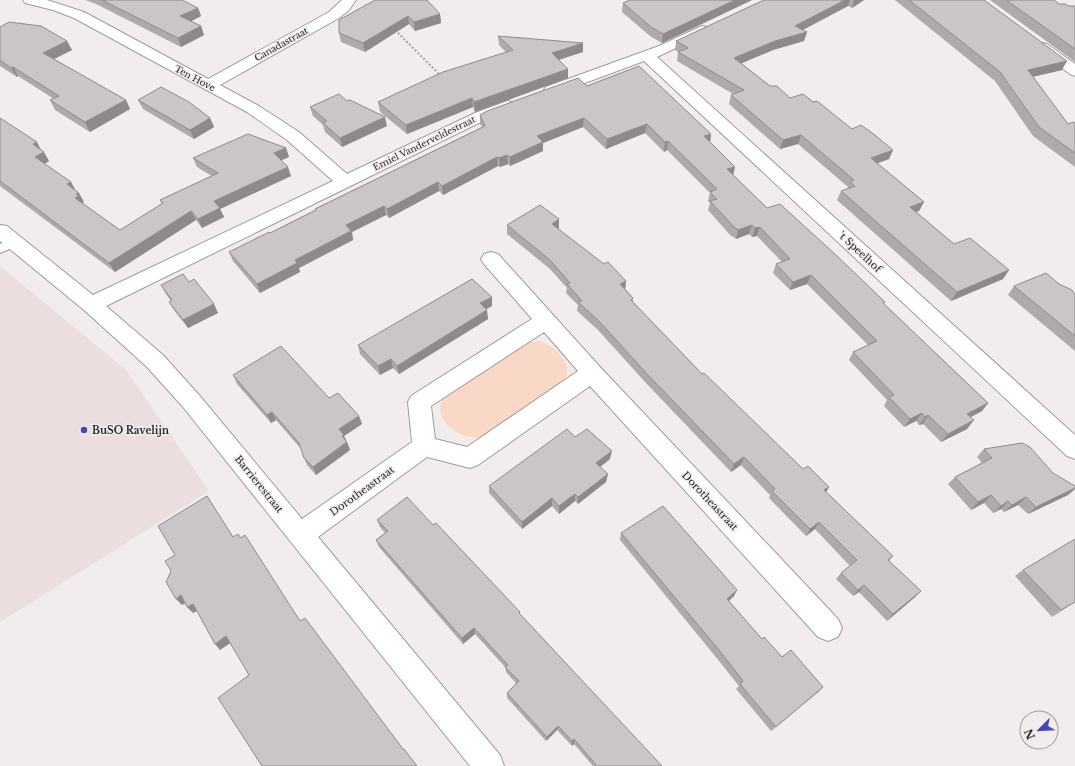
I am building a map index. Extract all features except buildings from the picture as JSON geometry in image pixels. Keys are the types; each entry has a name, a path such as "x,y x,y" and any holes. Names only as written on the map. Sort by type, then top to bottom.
{"street":[{"name":"Ten Hove","path":"30,0 58,6 78,15 253,109 293,136 345,182"},
{"name":"Canadastraat","path":"208,85 334,14 344,7 349,0"},
{"name":"Emiel Vanderveldestraat","path":"91,305 481,116 664,49 718,23"},
{"path":"1030,38 1075,71"},
{"name":"'t Speelhof","path":"646,55 1075,449"},
{"name":"Barrierestraat","path":"5,241 91,305 160,367 191,401 489,766"},
{"name":"Dorotheastraat","path":"491,259 592,373 828,628"},
{"path":"545,321 419,402 424,446 470,458 592,373"},
{"name":"Dorotheastraat","path":"300,535 424,446"}],"path":[{"path":"395,30 444,80"}],"shaded area":[{"name":"BuSO Ravelijn","path":"0,266 126,370 209,491 0,622"},
{"path":"539,341 552,347 566,363 567,370 563,383 483,437 474,438 465,436 456,432 449,426 443,419 441,412 441,403 446,394 528,342"}],"place":[{"name":"BuSO Ravelijn","path":"84,430"}]}
